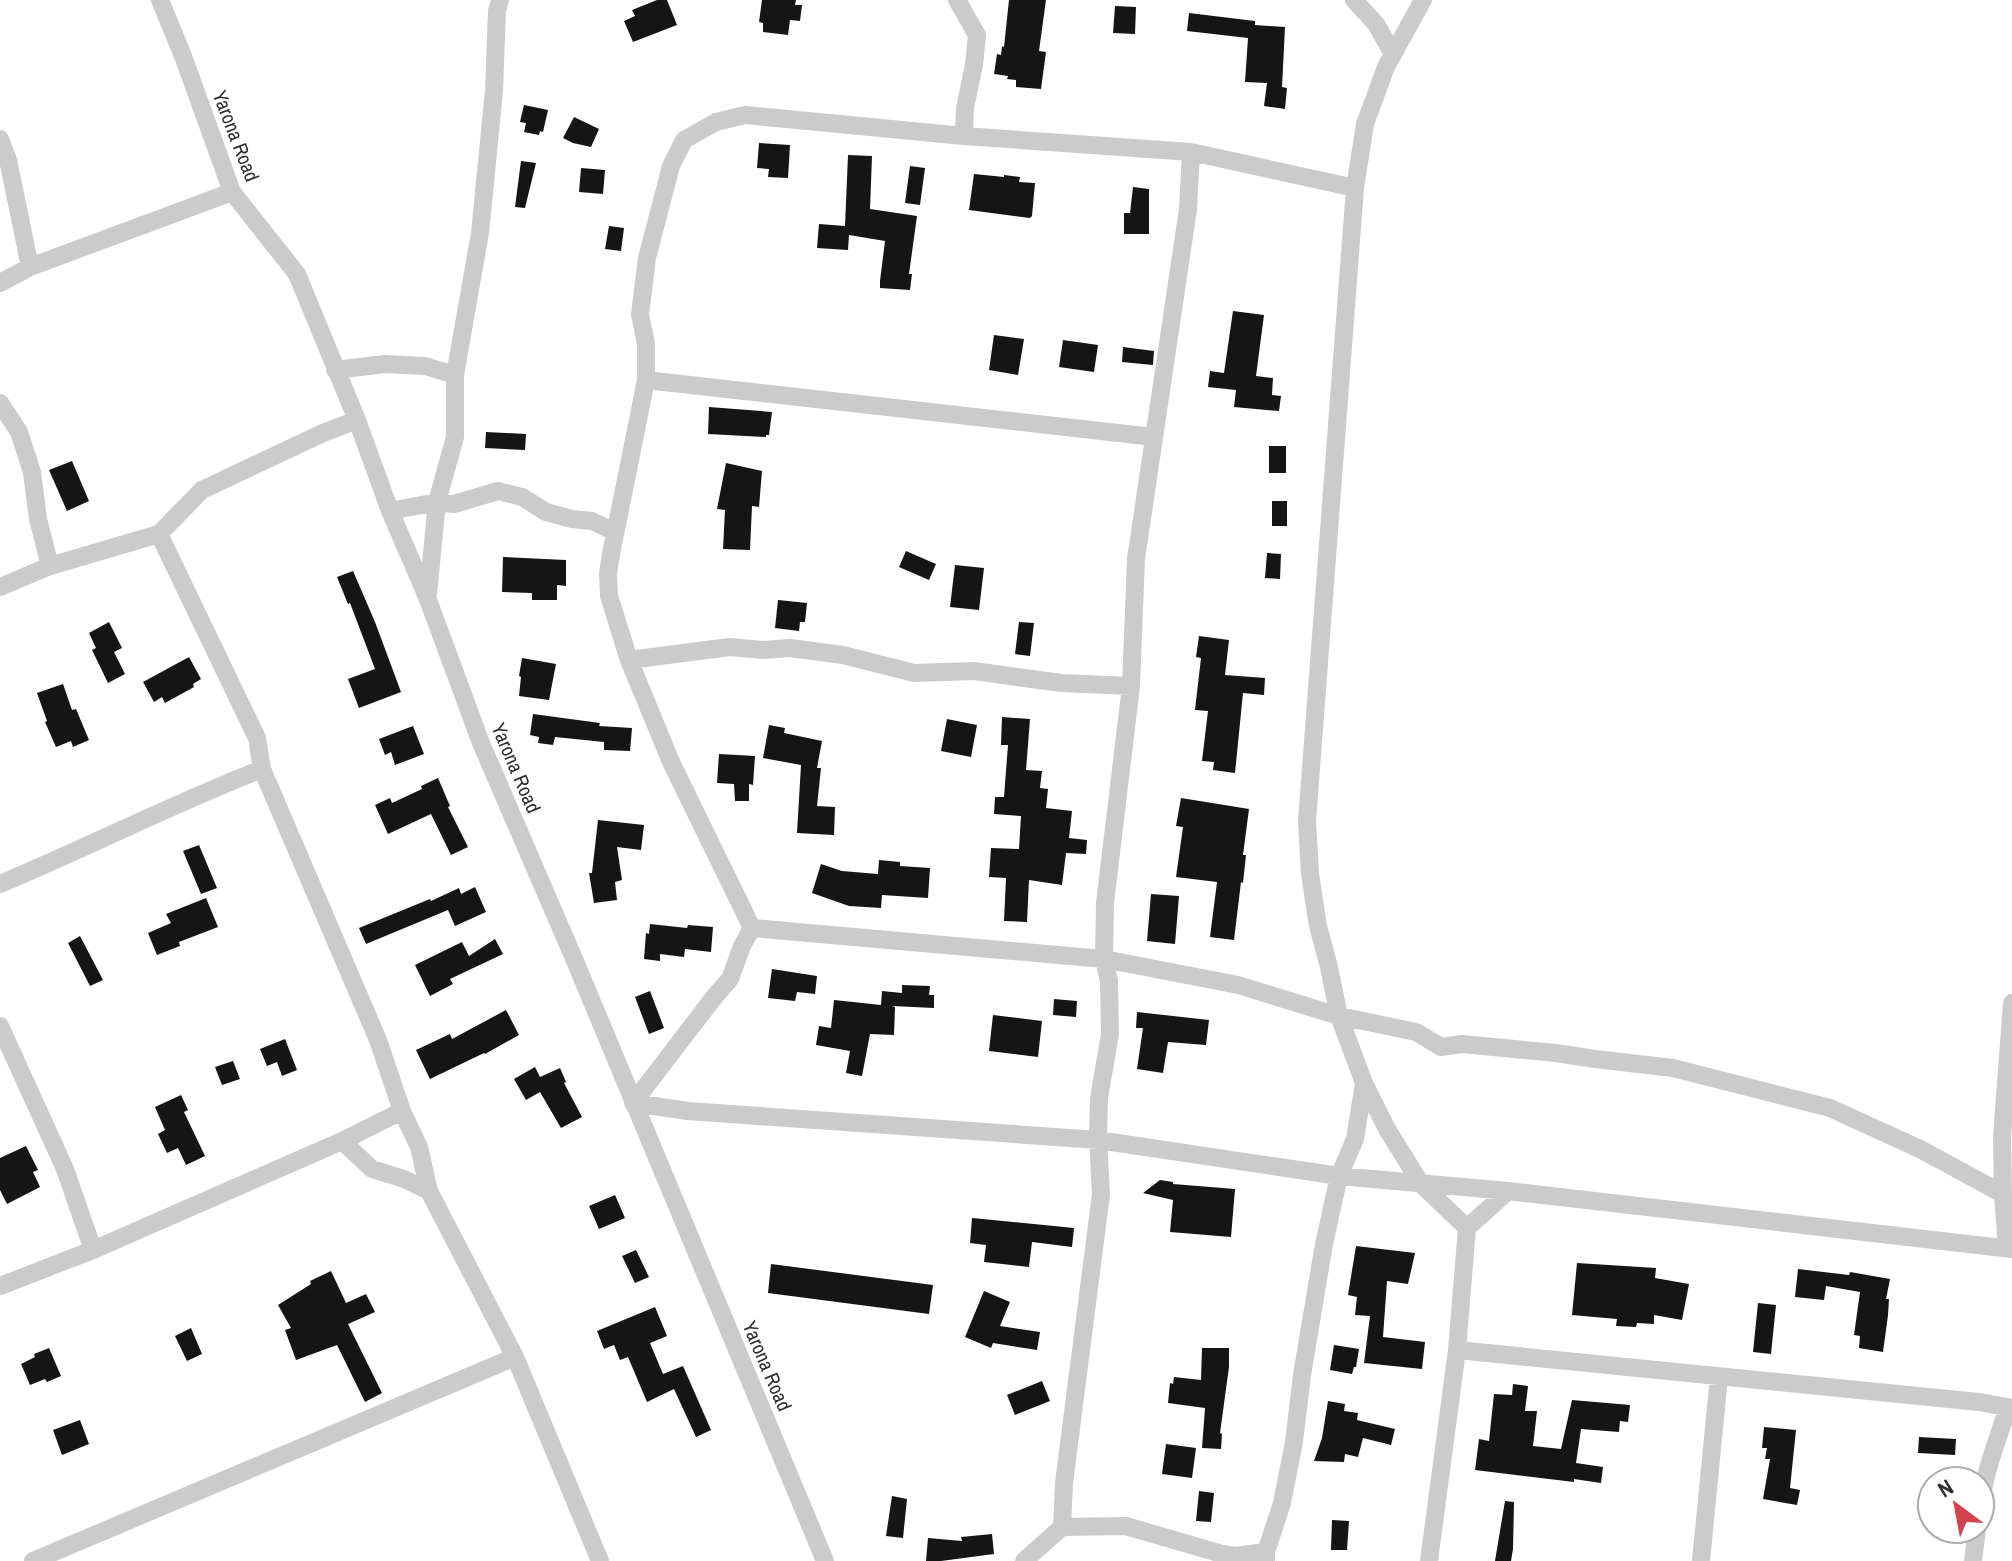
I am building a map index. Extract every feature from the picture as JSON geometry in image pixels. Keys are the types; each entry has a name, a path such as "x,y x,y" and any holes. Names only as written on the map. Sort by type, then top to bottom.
{"street":[{"name":"Yarona Road","path":"160,0 232,192 297,274 427,597 481,743 825,1561"},
{"path":"427,597 437,502 455,437 455,375 480,233 500,0"},
{"path":"957,0 977,35 965,108 964,136"},
{"path":"1354,0 1376,24 1393,54"},
{"path":"1423,0 1386,67 1365,124 1355,188 1307,821 1316,913 1339,1016 1364,1083 1387,1129 1421,1184 1467,1228"},
{"path":"752,928 671,762 629,660 609,596 608,573 615,532 646,380 646,344 640,314 647,258 671,166 684,140 716,122 745,115 964,136 1191,152 1355,188"},
{"path":"0,139 8,160 30,267"},
{"path":"1062,1527 1064,1483 1101,1194 1099,1098 1110,1034 1109,981 1104,959 1105,903 1131,686 1136,559 1188,209 1191,152"},
{"path":"0,283 30,267 232,192"},
{"path":"335,370 385,364 425,366 455,375"},
{"path":"646,380 1154,437"},
{"path":"0,403 19,432 32,472 38,519 50,566"},
{"path":"0,587 50,566 159,534 202,490 357,420"},
{"path":"390,511 437,502 454,504 498,491 522,497 546,512 592,521 615,532"},
{"path":"159,534 257,738 262,769 378,1040 402,1111 419,1147 429,1191 515,1357 600,1561"},
{"path":"629,660 730,647 763,650 790,648 843,655 914,673 974,671 1061,683 1131,686"},
{"path":"0,884 262,769"},
{"path":"752,928 1104,959 1238,985 1339,1016 1416,1032 1441,1047 1462,1044 1673,1068 1830,1108 1920,1149 2003,1194"},
{"path":"752,928 730,979 633,1103 688,1111 1098,1140 1339,1176 1508,1191 2009,1249 2003,1194 2002,1137 2012,1003"},
{"path":"0,1026 65,1169 93,1250"},
{"path":"1024,1561 1062,1527 1126,1526 1234,1558 1266,1557 1282,1503 1294,1442 1324,1244 1339,1176 1355,1139 1364,1083"},
{"path":"0,1286 93,1250 342,1141 402,1111"},
{"path":"342,1141 372,1169 429,1191"},
{"path":"1429,1561 1457,1350 1467,1228 1508,1191"},
{"path":"1457,1350 1979,1402 2010,1408 1990,1465"},
{"path":"33,1561 515,1357"},
{"path":"1701,1561 1719,1377"}],"building":[{"path":"657,0 667,0 677,25 633,42 624,21 635,16 632,10"},
{"path":"762,0 796,0 795,5 802,5 800,21 790,20 788,35 763,32 763,23 759,22"},
{"path":"1009,0 1046,0 1039,51 1046,52 1041,89 1016,87 1016,80 994,74 997,54 1001,55 1004,47"},
{"path":"1115,6 1136,7 1135,34 1113,33"},
{"path":"1189,13 1285,27 1282,87 1287,88 1285,109 1264,106 1267,83 1245,82 1248,38 1187,31"},
{"path":"524,105 548,110 543,132 540,131 539,135 524,132 526,123 520,122"},
{"path":"574,117 599,129 591,147 563,138"},
{"path":"759,143 790,145 788,178 768,177 769,169 757,168"},
{"path":"848,155 872,156 870,209 917,216 909,274 912,274 910,290 880,288 885,241 849,235 848,250 817,248 819,224 845,226"},
{"path":"521,161 536,163 525,208 515,207"},
{"path":"910,166 925,168 920,205 905,203"},
{"path":"581,168 605,170 603,194 579,192"},
{"path":"974,174 1020,177 1019,182 1035,183 1032,216 969,210"},
{"path":"1133,187 1149,189 1149,234 1124,234 1124,213 1130,213"},
{"path":"609,226 624,228 621,251 605,249"},
{"path":"1233,311 1264,315 1256,376 1273,378 1272,395 1281,396 1279,411 1234,407 1236,390 1208,387 1210,371 1224,373"},
{"path":"994,335 1024,339 1018,375 989,370"},
{"path":"1063,340 1098,345 1094,372 1059,367"},
{"path":"1123,347 1154,351 1153,365 1122,362"},
{"path":"709,407 772,412 769,435 708,434"},
{"path":"486,432 526,434 525,450 485,448"},
{"path":"1269,446 1286,446 1286,473 1269,473"},
{"path":"72,461 89,501 67,511 49,470"},
{"path":"726,463 762,471 759,507 752,506 750,550 723,549 725,510 717,509"},
{"path":"1272,501 1287,501 1287,526 1272,526"},
{"path":"906,551 936,564 929,580 899,567"},
{"path":"1267,553 1281,554 1280,579 1265,578"},
{"path":"503,557 566,560 566,586 557,585 557,600 532,600 532,593 502,592"},
{"path":"955,565 984,568 979,610 950,607"},
{"path":"353,571 401,692 359,708 348,679 375,669 337,577"},
{"path":"778,600 807,603 805,622 800,622 799,631 775,628"},
{"path":"109,622 122,648 114,652 125,674 108,683 92,650 96,648 89,633"},
{"path":"1019,622 1034,623 1030,656 1015,654"},
{"path":"1199,636 1229,640 1225,675 1265,678 1264,695 1243,693 1235,773 1213,770 1214,762 1202,761 1208,711 1195,710 1201,658 1196,657"},
{"path":"189,657 201,679 193,684 194,687 165,703 162,697 154,702 143,682"},
{"path":"522,658 556,664 549,700 519,696"},
{"path":"63,684 72,710 76,709 89,740 73,747 71,741 56,747 37,693"},
{"path":"533,714 600,723 599,726 632,728 630,751 604,750 604,742 555,737 553,745 538,743 539,737 530,735"},
{"path":"1002,717 1030,719 1026,770 1042,771 1040,788 1048,789 1046,808 1072,811 1069,838 1087,840 1086,854 1066,853 1062,885 1029,880 1027,922 1004,921 1006,878 989,877 991,848 1019,849 1021,816 994,814 995,797 1004,797 1008,745 1001,745"},
{"path":"947,719 977,725 971,757 941,751"},
{"path":"769,725 785,728 784,733 822,741 817,768 821,768 817,806 835,807 834,835 797,833 801,765 763,758"},
{"path":"413,726 424,754 395,765 391,752 385,755 379,739"},
{"path":"719,754 755,756 749,801 735,801 734,784 717,783"},
{"path":"438,778 468,847 451,855 431,814 388,834 375,805 390,798 392,803"},
{"path":"1181,798 1249,809 1243,883 1234,940 1210,937 1217,882 1176,877 1183,827 1176,826"},
{"path":"598,820 644,825 641,850 617,847 622,880 615,882 617,900 594,903 589,873 592,873"},
{"path":"199,845 217,888 201,894 183,851"},
{"path":"879,860 900,862 900,866 930,868 928,898 882,895 881,908 849,906 812,893 821,864 842,871 878,874"},
{"path":"475,887 486,912 455,926 448,910 366,944 359,928 459,888 461,894"},
{"path":"1151,894 1179,896 1175,944 1147,941"},
{"path":"206,898 218,927 179,942 180,946 157,955 148,933 171,923 166,914"},
{"path":"650,924 713,927 711,952 685,949 684,957 660,954 660,961 644,959 646,933 649,934"},
{"path":"80,936 103,980 90,986 68,943"},
{"path":"495,939 503,954 450,979 453,984 430,996 415,965 462,942 469,956"},
{"path":"772,969 817,976 815,994 797,992 795,1001 768,998"},
{"path":"902,985 930,986 929,995 934,995 934,1008 892,1006 895,1007 894,1035 870,1034 862,1076 846,1073 850,1051 816,1045 819,1026 831,1028 834,1000 881,1005 882,991 902,993"},
{"path":"650,991 664,1028 649,1034 635,997"},
{"path":"1054,999 1077,1001 1076,1017 1053,1015"},
{"path":"506,1010 519,1035 430,1079 416,1050 450,1034 452,1039"},
{"path":"1137,1012 1209,1020 1206,1045 1168,1042 1163,1073 1137,1069 1143,1028 1136,1028"},
{"path":"993,1015 1042,1021 1038,1057 989,1051"},
{"path":"285,1039 297,1070 282,1076 277,1062 267,1066 260,1049"},
{"path":"233,1061 240,1079 222,1085 215,1067"},
{"path":"535,1067 540,1077 560,1068 564,1083 582,1117 561,1128 540,1092 526,1100 514,1079"},
{"path":"181,1095 188,1110 184,1112 205,1156 186,1165 178,1148 167,1153 158,1134 165,1130 155,1107"},
{"path":"26,1146 38,1170 33,1172 40,1187 7,1204 0,1190 0,1158"},
{"path":"1160,1180 1173,1184 1235,1189 1231,1237 1170,1232 1173,1200 1143,1193"},
{"path":"615,1195 625,1218 599,1229 589,1206"},
{"path":"972,1218 1074,1228 1072,1247 1032,1242 1029,1267 984,1262 986,1245 970,1243"},
{"path":"1356,1246 1415,1253 1408,1284 1387,1281 1383,1337 1425,1342 1422,1369 1364,1363 1370,1316 1355,1315 1357,1297 1348,1295"},
{"path":"636,1250 649,1277 635,1283 622,1256"},
{"path":"1577,1263 1656,1268 1655,1278 1689,1284 1682,1320 1654,1315 1654,1324 1637,1323 1636,1327 1616,1326 1617,1319 1572,1315"},
{"path":"771,1264 933,1285 929,1314 768,1293"},
{"path":"1798,1269 1849,1275 1850,1272 1890,1279 1883,1352 1859,1348 1860,1336 1854,1335 1860,1292 1826,1286 1824,1300 1795,1297"},
{"path":"331,1271 346,1303 366,1294 375,1312 348,1324 382,1393 365,1402 337,1345 296,1360 285,1330 291,1328 278,1305 311,1284 310,1281"},
{"path":"984,1291 1010,1302 1000,1326 1040,1332 1037,1350 993,1343 991,1348 965,1337"},
{"path":"1758,1303 1776,1305 1771,1354 1753,1352"},
{"path":"655,1307 667,1336 650,1343 663,1374 683,1366 711,1430 696,1437 674,1389 647,1402 628,1357 620,1360 614,1345 604,1349 597,1331"},
{"path":"191,1328 202,1354 187,1361 175,1336"},
{"path":"1334,1345 1359,1349 1352,1374 1330,1370"},
{"path":"49,1348 61,1376 30,1385 21,1364"},
{"path":"1202,1348 1229,1348 1221,1449 1202,1448 1205,1408 1168,1403 1170,1383 1173,1384 1174,1377 1201,1380"},
{"path":"1042,1381 1050,1401 1015,1415 1007,1395"},
{"path":"1513,1384 1528,1386 1525,1411 1537,1411 1533,1446 1561,1449 1572,1400 1630,1405 1628,1422 1620,1421 1619,1432 1581,1429 1576,1463 1603,1467 1601,1483 1475,1470 1479,1439 1489,1441 1494,1394 1512,1395"},
{"path":"1328,1401 1345,1404 1344,1411 1358,1413 1357,1420 1395,1429 1391,1445 1363,1438 1358,1457 1345,1454 1344,1462 1314,1461 1322,1438"},
{"path":"80,1420 89,1444 62,1455 53,1430"},
{"path":"1764,1427 1796,1430 1790,1488 1800,1490 1797,1505 1763,1499 1770,1459 1765,1459 1767,1448 1762,1448"},
{"path":"1919,1437 1956,1439 1955,1455 1918,1453"},
{"path":"1166,1444 1196,1448 1192,1478 1162,1474"},
{"path":"1199,1491 1214,1493 1211,1522 1196,1521"},
{"path":"892,1496 907,1499 903,1538 886,1536"},
{"path":"1505,1501 1514,1502 1511,1561 1495,1561"},
{"path":"1332,1520 1349,1521 1347,1550 1331,1550"},
{"path":"992,1534 994,1554 926,1561 928,1538 962,1541 961,1537"}]}
